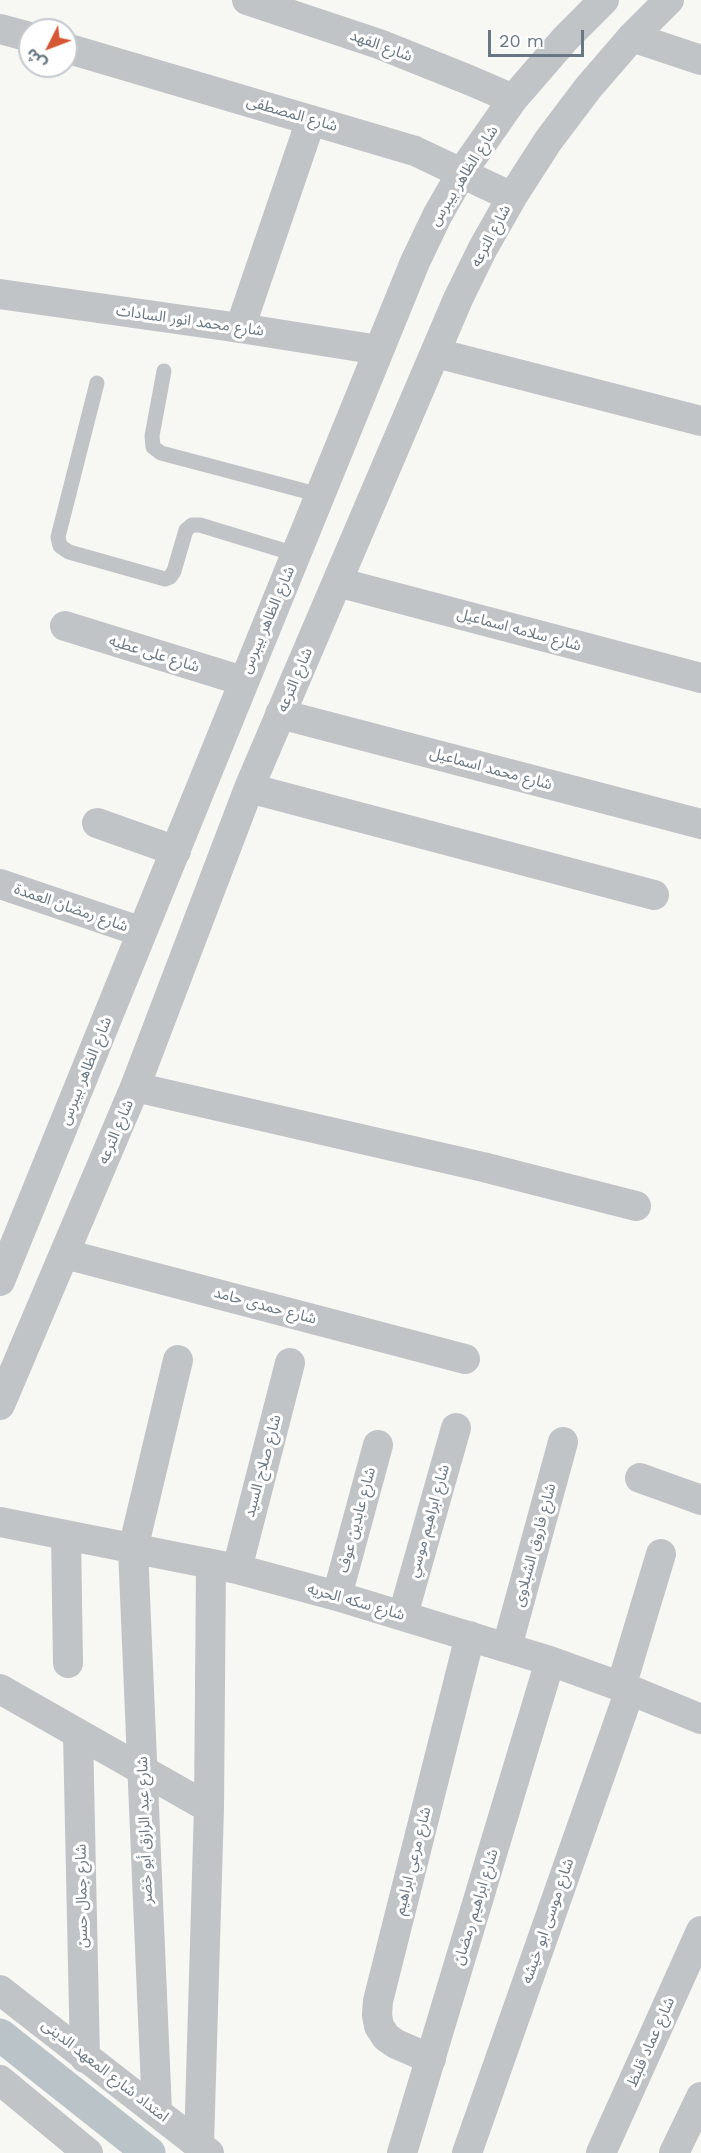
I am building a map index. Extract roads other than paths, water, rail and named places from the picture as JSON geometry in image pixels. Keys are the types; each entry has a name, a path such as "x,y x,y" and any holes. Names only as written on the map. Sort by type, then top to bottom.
{"street":[{"name":"شارع الفهد","path":"247,0 388,48 513,99"},
{"name":"شارع الظاهر بيبرس","path":"0,1281 419,253 462,172 513,99 565,39 604,0"},
{"name":"شارع الترعه","path":"0,1405 135,1087 249,788 478,258 512,197 548,141 588,88 632,37 669,0"},
{"path":"0,29 18,34"},
{"path":"632,37 701,60"},
{"name":"شارع المصطفى","path":"78,52 415,151 512,197"},
{"path":"240,328 311,120"},
{"name":"شارع محمد انور السادات","path":"0,294 379,350"},
{"path":"436,353 701,421"},
{"name":"شارع سلامه اسماعيل","path":"284,581 701,678"},
{"name":"شارع على عطيه","path":"65,626 243,681"},
{"name":"شارع محمد اسماعيل","path":"280,714 701,824"},
{"path":"249,788 654,895"},
{"path":"97,823 176,851"},
{"name":"شارع رمضان العمدة","path":"0,884 142,932"},
{"path":"135,1087 460,1162 636,1206"},
{"name":"شارع حمدى حامد","path":"11,1253 61,1262 465,1359"},
{"name":"شارع عبد الرازق أبو خضر","path":"156,2112 133,1549 178,1360"},
{"name":"شارع صلاح السيد","path":"204,2148 209,1808 224,1567 290,1363"},
{"name":"شارع ابراهيم موسي","path":"403,1615 456,1428"},
{"name":"شارع فاروق الشبلاوى","path":"507,1647 563,1442"},
{"name":"شارع عابدين عوف","path":"337,1596 378,1445"},
{"path":"640,1478 701,1500"},
{"name":"شارع سكه الحريه","path":"0,1522 224,1567 337,1596 550,1661 701,1719"},
{"path":"66,1535 68,1663"},
{"name":"شارع موسى ابو خيشه","path":"467,2153 625,1688 661,1554"},
{"name":"شارع مرعي ابراهيم","path":"430,2059 386,2037 377,2015 378,2001 470,1636"},
{"name":"شارع ابراهيم رمضان","path":"402,2153 550,1661"},
{"path":"0,1689 209,1808"},
{"name":"شارع جمال حسن","path":"78,1734 85,2058"},
{"name":"شارع عماد قلبظ","path":"600,2153 701,1931"},
{"name":"امتداد شارع المعهد الدينى","path":"0,1990 204,2148"},
{"path":"0,2080 88,2153"},
{"path":"674,2153 701,2097"}],"lane":[{"path":"164,371 152,435 153,447 161,453 320,495"},
{"path":"97,384 58,537 60,546 69,552 165,579 174,572 186,530 192,525 200,525 295,554"}],"waterway":[{"path":"0,2035 149,2153"}]}
